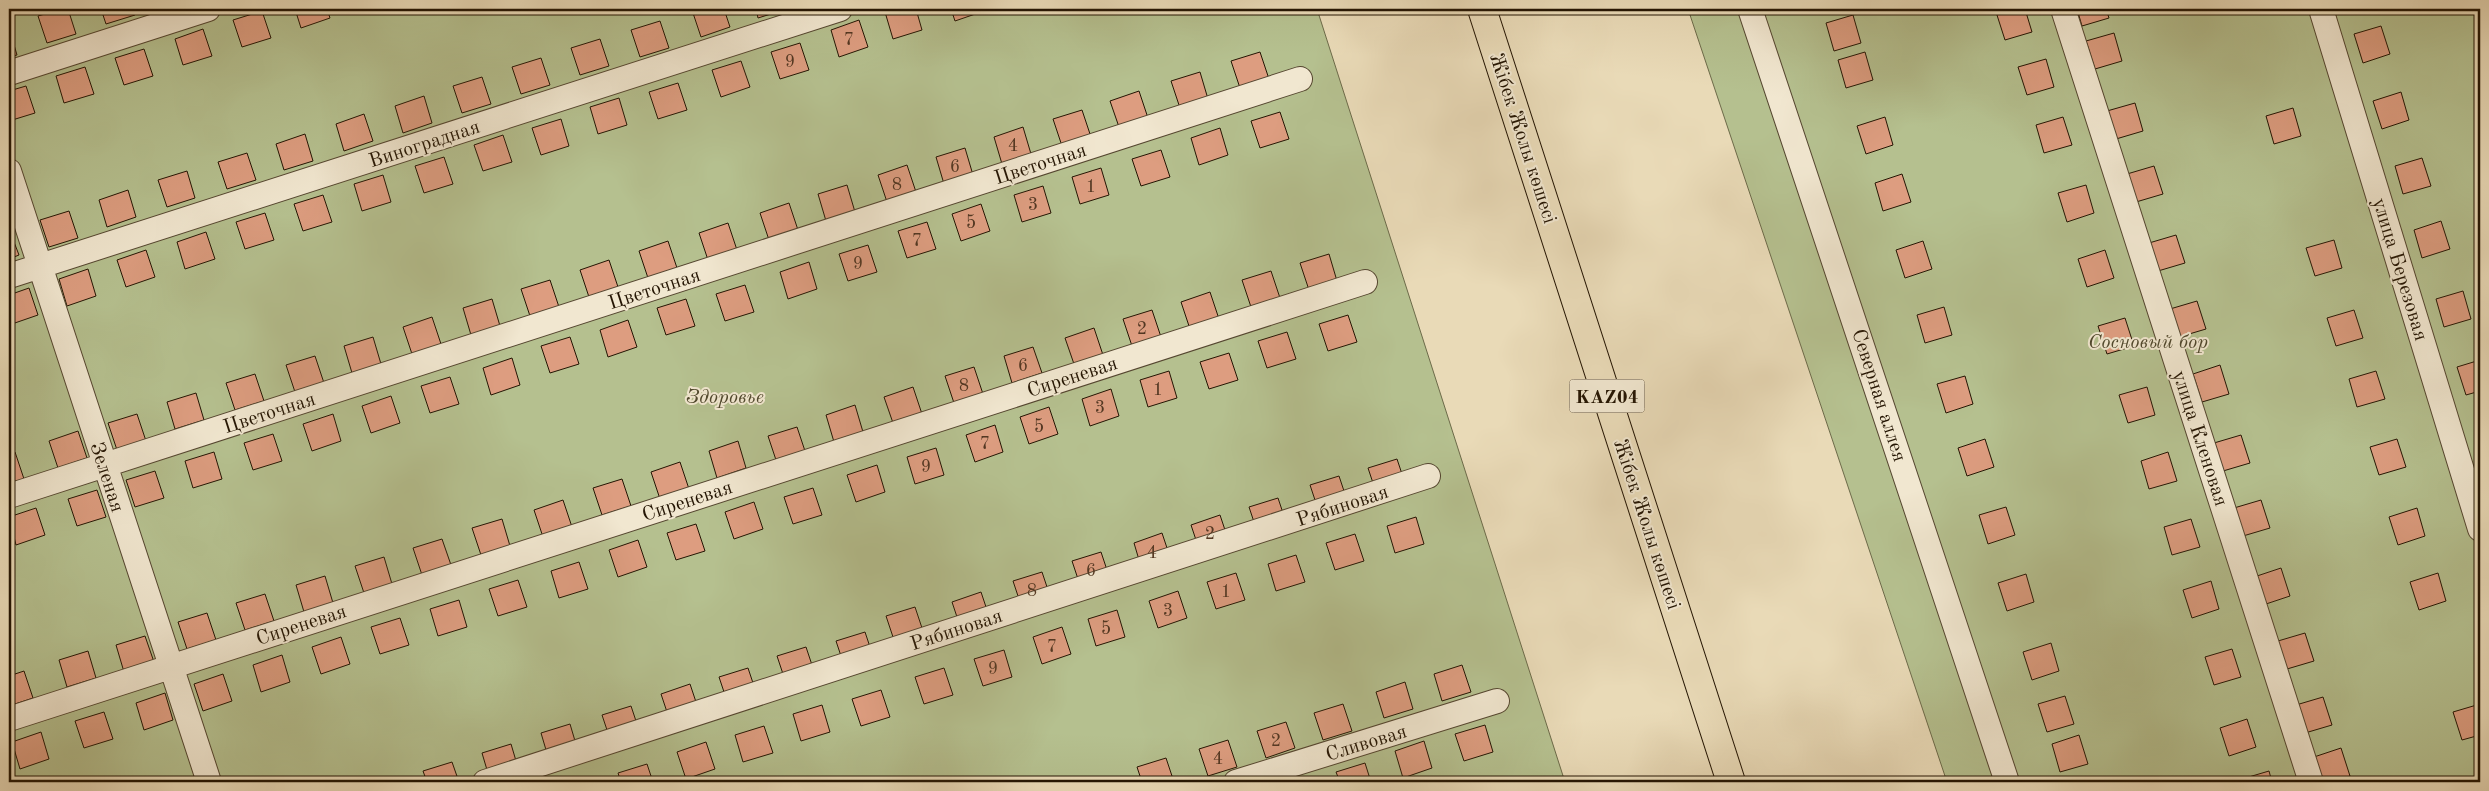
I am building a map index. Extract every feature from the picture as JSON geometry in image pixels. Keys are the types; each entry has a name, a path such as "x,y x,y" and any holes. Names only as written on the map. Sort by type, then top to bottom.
{"highway":[{"name":"Жібек Жолы көшесі","path":"1482,9 1731,782"}],"street":[{"path":"9,72 208,9"},
{"name":"Виноградная","path":"9,276 840,9"},
{"name":"Северная аллея","path":"1750,9 1790,123 2007,782"},
{"name":"улица Кленовая","path":"2063,9 2310,782"},
{"name":"улица Березовая","path":"2321,9 2480,528"},
{"name":"Цветочная","path":"9,496 1300,80"},
{"name":"Зеленая","path":"9,171 209,782"},
{"name":"Сиреневая","path":"9,719 1365,282"},
{"name":"Рябиновая","path":"484,782 1428,476"},
{"name":"Сливовая","path":"1236,782 1497,701"}],"green space":[{"name":"Здоровье","path":"9,9 1317,9 1565,782 9,782"},
{"name":"Сосновый бор","path":"1688,9 2480,9 2480,782 1947,782"}],"building":[{"path":"68,9 76,34 47,43 38,16"},
{"path":"101,9 133,9 135,15 106,24"},
{"path":"295,9 327,9 330,18 301,28"},
{"path":"724,9 730,27 701,37 692,10"},
{"path":"756,9 787,9 758,18"},
{"path":"895,9 916,9 922,30 893,39 885,12"},
{"path":"951,9 983,9 984,11 955,21"},
{"path":"2007,9 2025,9 2032,32 2005,40 1996,12"},
{"path":"2077,9 2106,9 2109,18 2082,26"},
{"path":"262,11 271,38 242,47 233,20"},
{"path":"1853,15 1861,43 1834,51 1826,23"},
{"path":"859,20 868,47 839,57 831,30"},
{"path":"660,21 669,48 640,57 631,30"},
{"path":"2381,26 2390,54 2363,63 2354,34"},
{"path":"9,28 17,55 9,57"},
{"path":"203,29 212,56 183,65 175,39"},
{"path":"2114,33 2122,61 2095,69 2086,41"},
{"path":"600,39 609,66 580,75 571,48"},
{"path":"800,43 809,70 780,79 771,52"},
{"path":"144,49 153,76 124,85 115,58"},
{"path":"1260,52 1269,79 1240,88 1231,61"},
{"path":"1865,52 1873,80 1846,88 1838,60"},
{"path":"541,58 550,85 521,94 512,67"},
{"path":"2046,59 2054,87 2027,95 2018,67"},
{"path":"741,61 750,87 721,97 712,70"},
{"path":"85,67 94,94 64,103 56,76"},
{"path":"1200,72 1208,99 1180,108 1171,81"},
{"path":"482,77 491,104 462,113 453,86"},
{"path":"678,83 687,110 658,119 649,92"},
{"path":"26,86 35,113 9,121 9,91"},
{"path":"1139,91 1148,118 1119,127 1110,101"},
{"path":"2401,92 2409,120 2382,129 2373,101"},
{"path":"424,96 432,123 403,133 395,106"},
{"path":"619,98 627,125 598,134 590,107"},
{"path":"2135,103 2143,131 2116,139 2107,111"},
{"path":"2293,108 2301,136 2274,144 2266,116"},
{"path":"1082,110 1091,137 1062,146 1053,119"},
{"path":"1280,112 1289,139 1260,148 1251,121"},
{"path":"364,114 373,141 344,151 336,124"},
{"path":"1885,117 1893,145 1866,154 1857,126"},
{"path":"2063,117 2072,145 2044,153 2036,125"},
{"path":"561,119 569,146 541,155 532,128"},
{"path":"1023,127 1031,154 1002,164 994,137"},
{"path":"1220,128 1228,155 1199,165 1191,138"},
{"path":"305,134 313,161 284,170 276,144"},
{"path":"503,135 512,162 483,171 474,145"},
{"path":"965,148 973,175 944,184 936,157"},
{"path":"1161,150 1170,177 1141,186 1132,159"},
{"path":"247,153 256,180 227,189 218,162"},
{"path":"444,157 453,184 424,193 415,166"},
{"path":"2422,158 2431,186 2403,194 2395,166"},
{"path":"907,165 916,192 887,202 878,175"},
{"path":"2154,166 2163,194 2136,202 2127,174"},
{"path":"1101,168 1109,195 1080,204 1072,177"},
{"path":"187,171 195,198 167,207 158,180"},
{"path":"1902,174 1911,202 1883,211 1875,183"},
{"path":"383,175 391,202 362,211 354,184"},
{"path":"847,185 855,212 826,221 818,194"},
{"path":"2086,185 2094,213 2067,222 2058,193"},
{"path":"1043,186 1051,213 1022,222 1014,195"},
{"path":"128,190 136,217 107,227 99,200"},
{"path":"323,195 332,222 303,231 294,204"},
{"path":"789,203 798,230 769,240 760,213"},
{"path":"981,204 990,231 961,241 952,214"},
{"path":"69,211 78,238 49,247 40,220"},
{"path":"265,213 274,240 245,249 236,222"},
{"path":"2441,221 2450,249 2422,258 2414,230"},
{"path":"927,222 936,249 907,258 898,231"},
{"path":"728,223 737,250 708,260 699,233"},
{"path":"9,229 19,255 9,259"},
{"path":"206,232 215,259 185,269 177,242"},
{"path":"2176,235 2185,263 2158,271 2149,243"},
{"path":"2334,240 2342,268 2315,276 2306,248"},
{"path":"668,241 677,268 648,278 639,251"},
{"path":"1923,241 1932,269 1905,278 1896,250"},
{"path":"868,245 877,272 848,281 839,254"},
{"path":"146,250 155,277 126,287 117,260"},
{"path":"2105,250 2114,278 2087,287 2078,259"},
{"path":"1329,254 1337,281 1309,290 1300,263"},
{"path":"609,260 618,287 589,297 580,270"},
{"path":"809,262 817,289 788,299 780,272"},
{"path":"88,269 96,296 67,306 59,279"},
{"path":"1271,271 1280,298 1251,307 1242,280"},
{"path":"550,280 559,307 530,316 521,289"},
{"path":"745,285 754,312 725,321 716,294"},
{"path":"29,288 38,315 9,325 9,295"},
{"path":"2463,291 2471,319 2444,327 2436,299"},
{"path":"1210,292 1219,319 1190,329 1181,302"},
{"path":"492,299 500,326 471,335 463,308"},
{"path":"686,299 695,326 666,335 657,308"},
{"path":"2197,301 2206,329 2179,337 2170,309"},
{"path":"1944,307 1952,335 1925,343 1917,315"},
{"path":"1152,310 1161,337 1132,346 1123,319"},
{"path":"2354,310 2363,338 2336,346 2327,318"},
{"path":"1348,315 1357,342 1328,351 1319,324"},
{"path":"432,317 441,344 412,354 403,327"},
{"path":"2125,318 2134,346 2107,354 2098,326"},
{"path":"628,320 637,347 608,357 600,330"},
{"path":"1094,328 1103,355 1074,364 1065,338"},
{"path":"1287,332 1296,359 1267,368 1258,341"},
{"path":"373,337 381,364 352,373 344,346"},
{"path":"570,337 579,364 550,373 541,346"},
{"path":"1033,347 1042,373 1012,383 1004,356"},
{"path":"1229,353 1238,380 1209,389 1200,362"},
{"path":"315,356 324,383 295,392 286,365"},
{"path":"512,358 520,385 491,395 483,368"},
{"path":"2480,360 2480,391 2466,395 2457,367"},
{"path":"2220,365 2229,394 2202,402 2193,374"},
{"path":"974,367 983,394 954,403 945,376"},
{"path":"1169,371 1177,398 1148,407 1140,380"},
{"path":"2376,371 2385,399 2357,407 2349,379"},
{"path":"255,374 264,401 235,410 226,383"},
{"path":"1965,376 1973,404 1946,413 1937,384"},
{"path":"450,377 459,404 430,413 421,386"},
{"path":"913,387 922,414 893,423 884,397"},
{"path":"2147,387 2155,415 2128,423 2119,395"},
{"path":"1111,389 1119,416 1090,426 1082,399"},
{"path":"196,393 204,420 175,429 167,402"},
{"path":"391,396 400,423 371,433 362,406"},
{"path":"855,405 863,432 834,442 826,415"},
{"path":"1049,407 1058,434 1029,444 1020,417"},
{"path":"137,414 146,441 117,450 108,423"},
{"path":"333,414 341,441 312,451 303,424"},
{"path":"995,425 1003,452 975,462 966,435"},
{"path":"797,427 806,454 777,463 768,436"},
{"path":"2480,430 2480,447 2475,432"},
{"path":"78,431 87,458 58,468 49,441"},
{"path":"273,434 282,461 253,470 244,443"},
{"path":"2241,435 2250,463 2223,471 2214,443"},
{"path":"1985,439 1994,467 1967,476 1958,448"},
{"path":"2397,439 2406,467 2379,475 2370,447"},
{"path":"738,441 746,468 717,478 709,451"},
{"path":"936,448 944,475 915,484 907,457"},
{"path":"15,452 24,479 9,483 9,454"},
{"path":"214,452 222,479 193,488 185,461"},
{"path":"2168,452 2177,481 2149,489 2141,461"},
{"path":"1397,459 1406,486 1377,495 1368,468"},
{"path":"680,462 689,489 660,499 651,472"},
{"path":"877,465 885,492 856,502 847,475"},
{"path":"155,471 164,498 135,507 126,480"},
{"path":"1339,476 1348,503 1319,512 1310,485"},
{"path":"622,479 631,506 602,515 593,488"},
{"path":"813,488 822,515 793,524 784,497"},
{"path":"97,490 106,517 77,526 68,499"},
{"path":"1278,498 1287,525 1258,534 1249,507"},
{"path":"563,500 572,527 543,537 534,510"},
{"path":"2261,500 2270,528 2243,536 2234,508"},
{"path":"754,502 763,529 734,539 725,512"},
{"path":"2006,507 2015,535 1988,544 1979,515"},
{"path":"36,508 45,535 16,545 9,517"},
{"path":"2417,508 2425,536 2398,545 2389,517"},
{"path":"1220,515 1229,542 1200,552 1191,525"},
{"path":"1416,517 1424,544 1395,553 1387,526"},
{"path":"502,519 510,546 481,555 472,528"},
{"path":"2191,519 2200,547 2172,555 2164,527"},
{"path":"696,524 705,551 676,560 667,533"},
{"path":"1162,533 1171,560 1142,570 1134,543"},
{"path":"1355,534 1364,561 1335,570 1326,543"},
{"path":"442,539 451,565 422,575 413,548"},
{"path":"638,540 647,567 618,577 609,550"},
{"path":"1101,552 1110,579 1081,588 1072,561"},
{"path":"1296,555 1305,582 1276,591 1268,564"},
{"path":"384,557 392,584 364,593 355,566"},
{"path":"579,562 588,589 559,598 551,571"},
{"path":"2281,568 2290,596 2263,605 2254,577"},
{"path":"1042,572 1051,599 1022,608 1013,581"},
{"path":"1236,573 1245,600 1216,609 1207,582"},
{"path":"2438,573 2446,601 2419,610 2410,582"},
{"path":"2026,574 2034,602 2007,611 1998,583"},
{"path":"325,576 333,603 304,612 296,585"},
{"path":"518,580 527,607 498,616 489,589"},
{"path":"2211,581 2219,609 2192,618 2183,590"},
{"path":"1178,591 1187,618 1158,628 1149,601"},
{"path":"981,592 990,619 961,629 952,602"},
{"path":"265,594 274,621 245,630 236,603"},
{"path":"459,600 467,627 438,636 430,609"},
{"path":"915,607 924,634 895,643 886,616"},
{"path":"1117,610 1125,637 1096,646 1088,619"},
{"path":"207,613 216,640 187,649 178,622"},
{"path":"400,618 409,645 380,654 371,627"},
{"path":"1062,627 1071,654 1042,664 1033,637"},
{"path":"865,632 874,659 845,668 836,641"},
{"path":"2305,633 2314,661 2287,669 2278,641"},
{"path":"145,636 154,662 124,672 116,645"},
{"path":"341,637 350,664 321,674 312,647"},
{"path":"2051,643 2059,671 2032,680 2023,652"},
{"path":"806,647 815,674 786,683 777,656"},
{"path":"2232,649 2241,677 2214,685 2205,657"},
{"path":"1004,650 1012,677 983,686 974,659"},
{"path":"88,651 96,678 67,687 59,660"},
{"path":"282,655 290,682 261,692 253,665"},
{"path":"1462,665 1471,692 1442,701 1434,674"},
{"path":"748,668 757,695 728,704 719,677"},
{"path":"944,668 953,695 924,704 915,677"},
{"path":"24,671 33,698 9,706 9,676"},
{"path":"223,674 232,701 203,711 194,684"},
{"path":"1405,682 1413,709 1384,718 1376,692"},
{"path":"690,684 699,711 670,721 661,694"},
{"path":"881,690 890,717 861,726 852,699"},
{"path":"165,693 173,720 144,730 136,703"},
{"path":"2065,696 2074,724 2047,732 2038,704"},
{"path":"2323,697 2332,725 2305,733 2296,705"},
{"path":"1343,704 1352,731 1323,740 1314,713"},
{"path":"2480,704 2480,735 2462,740 2453,712"},
{"path":"822,705 830,732 801,741 793,714"},
{"path":"631,706 640,733 611,742 602,715"},
{"path":"104,712 113,739 84,748 75,721"},
{"path":"2247,719 2256,747 2229,756 2220,728"},
{"path":"1286,722 1295,748 1266,758 1257,731"},
{"path":"570,724 578,751 549,760 541,733"},
{"path":"1485,725 1493,752 1464,761 1455,734"},
{"path":"764,726 773,753 743,762 735,735"},
{"path":"41,732 49,759 20,769 12,742"},
{"path":"2079,735 2088,764 2060,772 2052,744"},
{"path":"1228,740 1237,767 1208,776 1199,749"},
{"path":"1424,741 1432,768 1403,778 1395,751"},
{"path":"706,742 715,769 686,779 677,752"},
{"path":"511,744 519,771 490,780 482,753"},
{"path":"2341,748 2350,776 2331,782 2322,782 2314,757"},
{"path":"1166,758 1174,782 1142,782 1137,767"},
{"path":"452,762 459,782 427,782 423,771"},
{"path":"1365,763 1371,782 1340,782 1336,772"},
{"path":"647,764 653,782 621,782 618,773"},
{"path":"2269,771 2272,782 2243,782 2242,779"},
{"path":"2093,777 2094,782 2076,782"},
{"path":"1108,778 1109,782 1095,782"}]}
